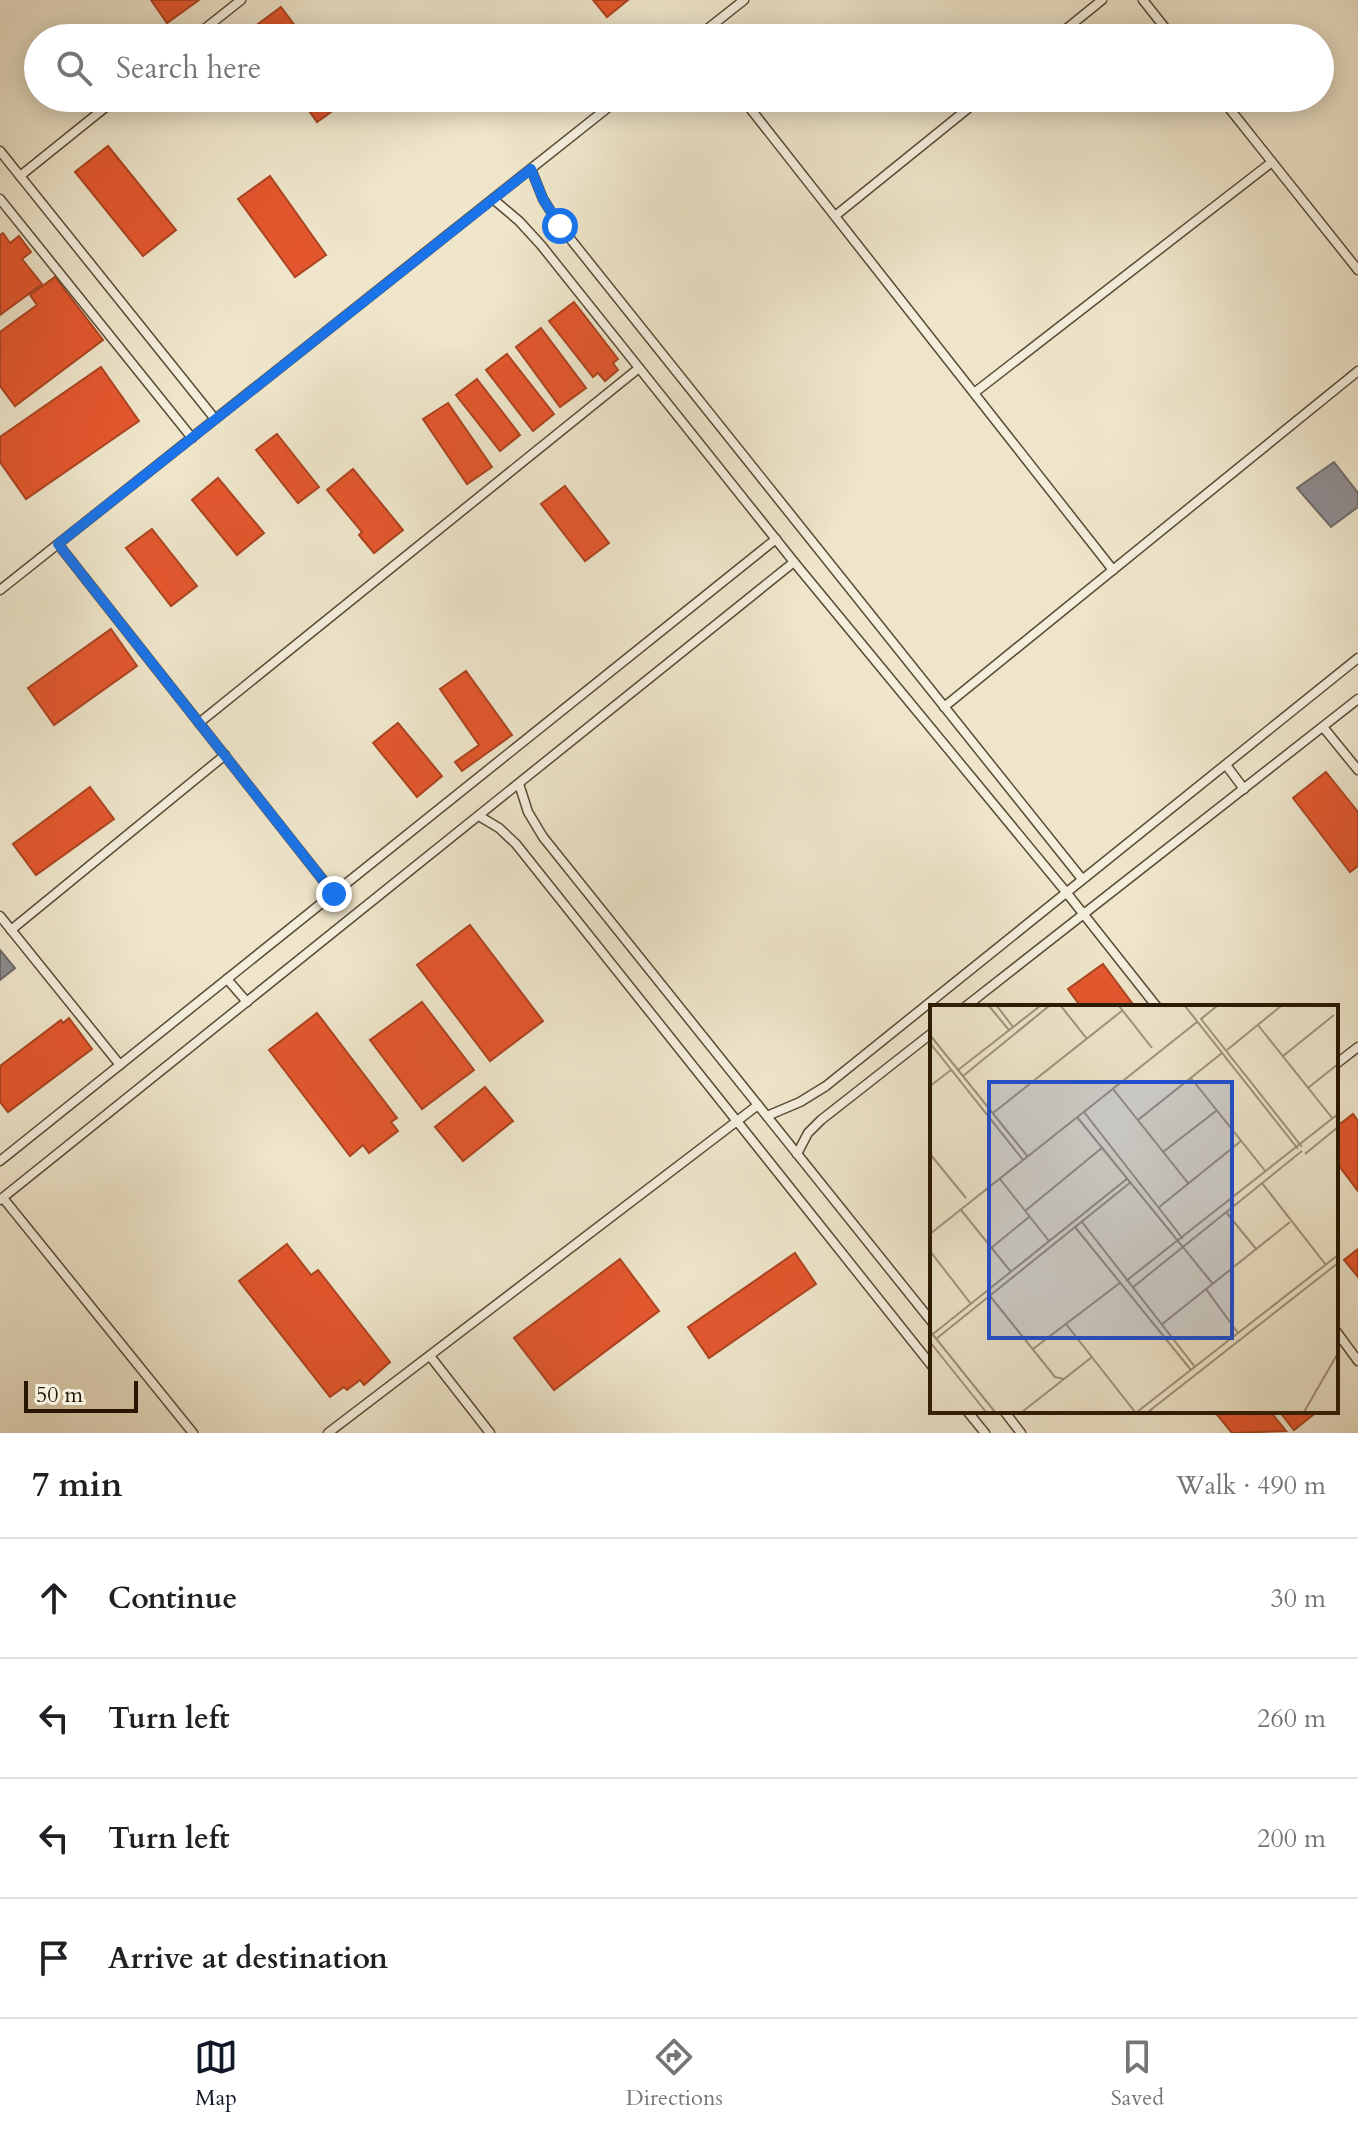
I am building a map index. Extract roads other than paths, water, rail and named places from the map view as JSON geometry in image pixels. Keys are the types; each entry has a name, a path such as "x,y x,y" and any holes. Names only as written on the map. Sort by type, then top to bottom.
{"lane":[{"path":"211,24 241,0"},
{"path":"714,24 744,0"},
{"path":"1072,24 1102,0"},
{"path":"1143,0 1162,24"},
{"path":"20,176 100,112"},
{"path":"0,590 602,112"},
{"path":"753,112 1113,570"},
{"path":"835,216 964,112"},
{"path":"1232,112 1358,270"},
{"path":"0,151 215,419"},
{"path":"974,393 1272,162"},
{"path":"531,169 543,199 560,226 1082,879"},
{"path":"0,199 192,438"},
{"path":"493,199 531,232 794,562 1155,1005"},
{"path":"199,723 639,368"},
{"path":"944,707 1358,371"},
{"path":"0,1161 776,539"},
{"path":"58,544 334,894"},
{"path":"193,1433 2,1199 794,562"},
{"path":"767,1116 800,1102 826,1086 1358,658"},
{"path":"968,1005 1358,699"},
{"path":"1323,727 1358,770"},
{"path":"11,930 225,755"},
{"path":"1226,765 1244,789"},
{"path":"519,784 528,812 543,837 930,1320"},
{"path":"479,816 499,828 516,844 930,1363"},
{"path":"0,916 120,1065"},
{"path":"227,979 247,1002"},
{"path":"797,1154 808,1133 821,1120 930,1035"},
{"path":"1338,1062 1358,1047"},
{"path":"328,1433 758,1105"},
{"path":"1338,1334 1358,1361"},
{"path":"430,1356 490,1433"},
{"path":"969,1413 985,1433"},
{"path":"1006,1413 1021,1433"}]}
